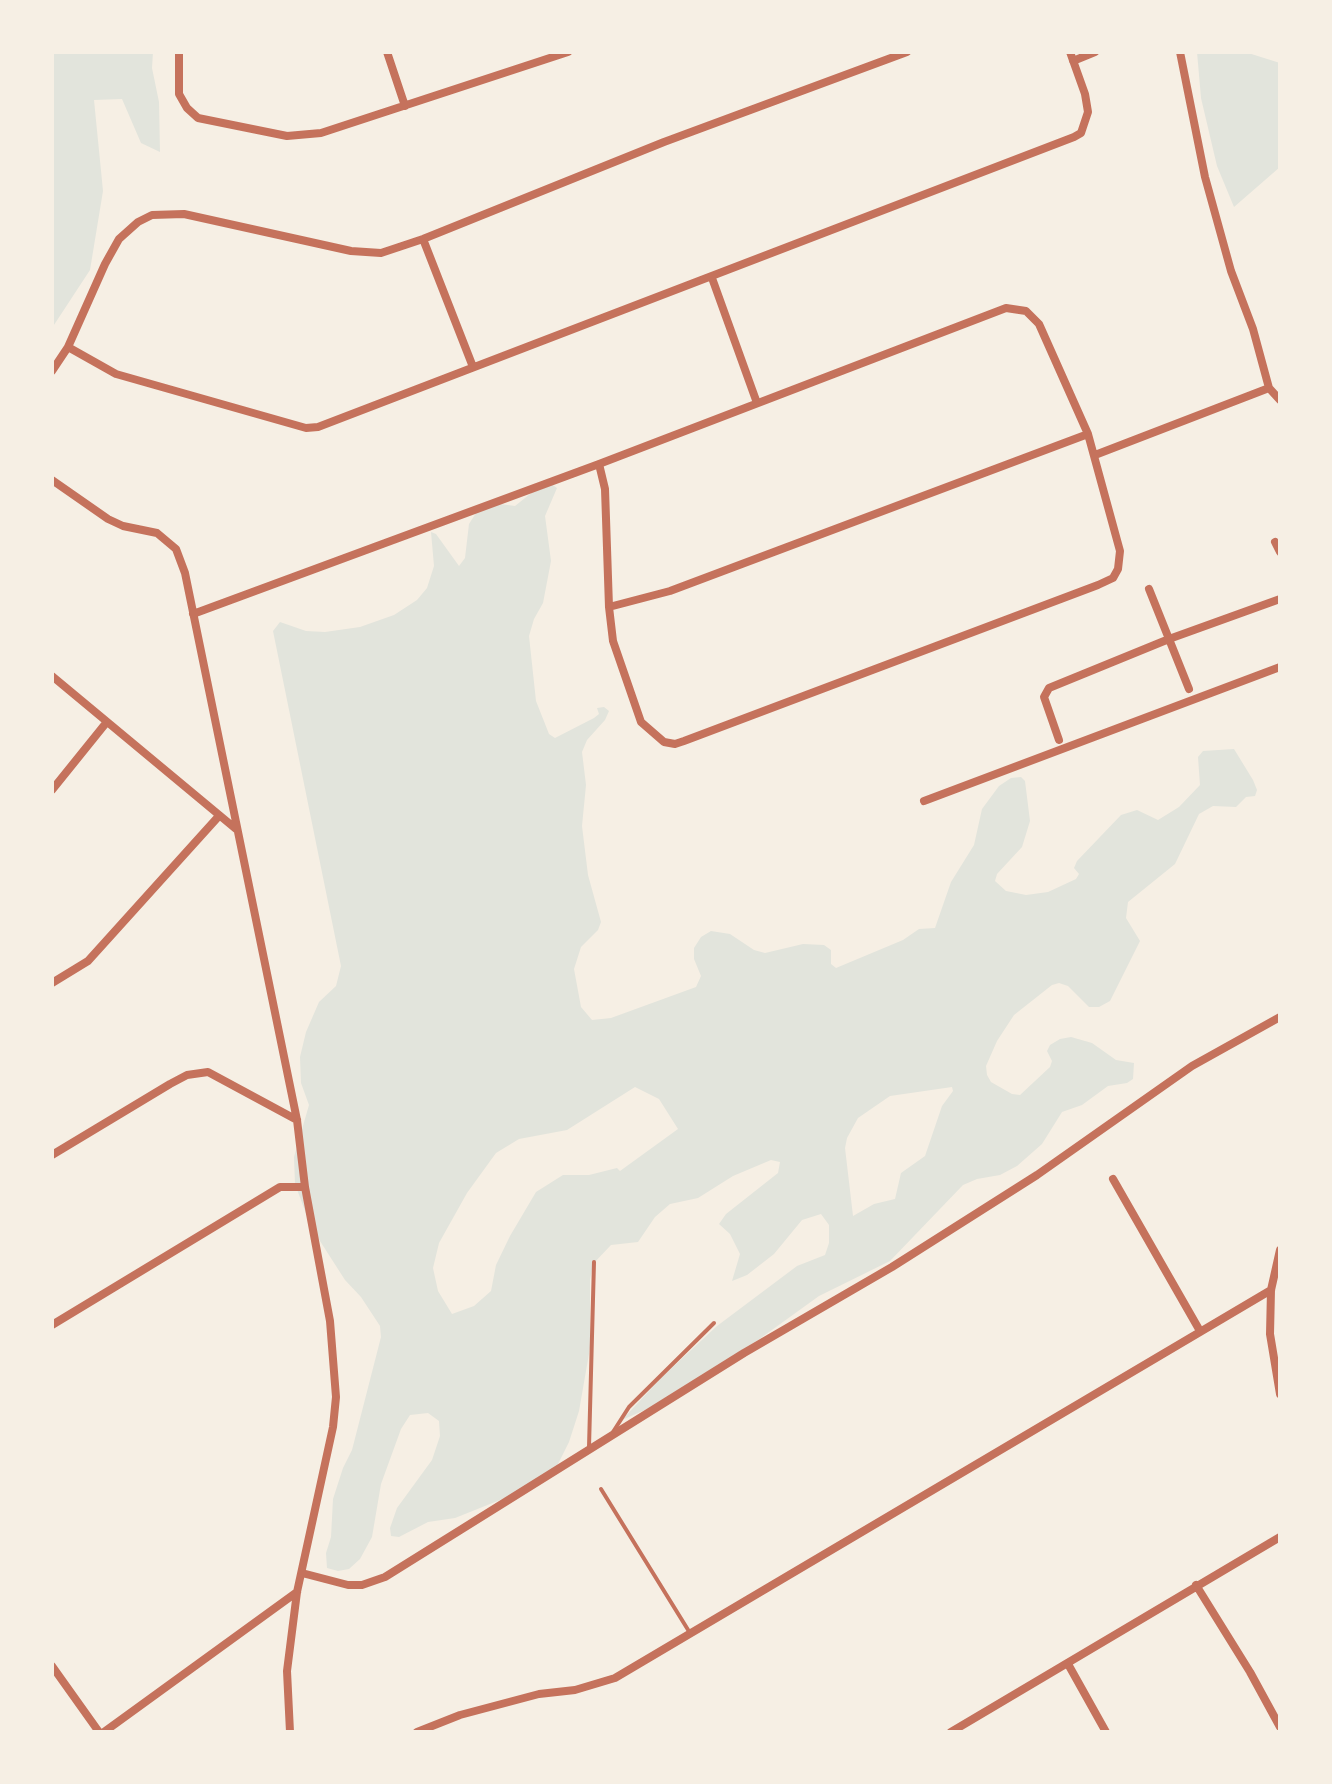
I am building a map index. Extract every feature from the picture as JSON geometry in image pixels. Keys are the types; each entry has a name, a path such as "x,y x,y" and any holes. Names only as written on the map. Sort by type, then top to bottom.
{"street":[{"path":"179,52 179,94 187,108 198,118 287,136 321,133 568,52"},
{"path":"387,52 405,106"},
{"path":"52,371 68,347 119,239 138,222 152,215 184,214 351,251 381,253 664,142 907,52"},
{"path":"68,347 116,374 306,428 331,423 1074,137 1081,133 1088,112 1071,56 1095,52"},
{"path":"1180,52 1205,177 1231,271 1253,329 1269,388 1280,400"},
{"path":"423,239 473,367"},
{"path":"712,278 757,403"},
{"path":"193,614 599,464 1006,308 1026,311 1039,324 1088,434 1120,551 1118,569 1113,578 684,741 675,744 664,742 641,722 613,641 605,489 599,464"},
{"path":"1095,455 1269,388"},
{"path":"609,607 670,591 1088,434"},
{"path":"52,480 108,519 123,526 157,533 176,549 185,573 297,1120 305,1187 330,1321 336,1397 333,1427 297,1592 287,1671 290,1732"},
{"path":"1275,542 1280,552"},
{"path":"1149,589 1189,689"},
{"path":"1059,740 1044,697 1049,688 1169,639 1280,599"},
{"path":"924,801 1280,667"},
{"path":"52,676 236,829"},
{"path":"52,790 106,723"},
{"path":"52,983 88,961 218,817"},
{"path":"302,1573 348,1585 362,1585 385,1577 744,1353 892,1267 1037,1175 1192,1066 1280,1017"},
{"path":"52,1155 170,1084 187,1075 208,1072 297,1120"},
{"path":"1113,1179 1200,1331"},
{"path":"52,1325 280,1187 305,1187"},
{"path":"1280,1250 1271,1290 1270,1334 1280,1394"},
{"path":"417,1732 460,1715 615,1678 1271,1290"},
{"path":"951,1732 1280,1537"},
{"path":"1196,1585 1280,1727"},
{"path":"55,1669 102,1732 297,1592"},
{"path":"1068,1664 1106,1732"},
{"path":"52,1684 55,1669"}],"lane":[{"path":"589,1449 594,1262"},
{"path":"609,1437 629,1407 714,1323"},
{"path":"601,1489 690,1633"}],"shaded area":[{"path":"52,52 153,52 152,68 159,102 160,152 141,143 122,99 94,100 103,191 90,270 52,328"},
{"path":"1197,52 1245,52 1280,63 1280,167 1234,207 1217,166 1201,98"},
{"path":"550,483 557,488 545,516 551,561 543,603 529,636 536,701 549,734 555,738 594,718 599,714 597,708 604,707 609,711 587,740 582,752 586,785 582,826 588,875 601,922 598,930 581,947 574,969 581,1007 592,1020 611,1018 696,987 701,976 694,959 694,948 701,937 711,931 730,934 754,950 765,953 803,944 824,945 831,950 831,964 836,968 903,940 919,929 935,928 951,882 974,845 982,809 999,786 1011,778 1021,777 1025,781 1030,821 1022,847 997,874 995,881 1006,891 1026,895 1048,892 1076,879 1079,874 1074,868 1077,861 1121,815 1137,810 1158,820 1179,807 1200,785 1198,757 1203,751 1234,749 1257,790 1255,796 1246,797 1236,807 1213,806 1199,814 1175,864 1128,902 1126,918 1140,941 1110,1001 1099,1007 1089,1007 1068,986 1059,983 1052,985 1014,1015 986,1066 991,1082 1020,1095 1050,1067 1052,1061 1047,1051 1050,1045 1071,1037 1092,1043 1116,1060 1134,1063 1133,1079 1108,1086 1082,1105 1062,1112 1042,1144 1017,1166 1000,1175 963,1185 890,1261 819,1296 758,1340 647,1409 622,1420 661,1378 717,1326 797,1266 825,1255 829,1243 829,1225 821,1214 802,1220 774,1254 747,1275 732,1281 740,1254 730,1234 719,1224 726,1214 778,1173 780,1162 771,1160 733,1176 698,1198 670,1204 655,1217 638,1242 611,1245 593,1264 590,1280 590,1348 579,1411 569,1442 554,1472 510,1496 455,1518 428,1522 399,1537 391,1536 390,1528 397,1508 432,1460 440,1436 439,1421 428,1413 410,1415 401,1429 381,1484 372,1537 360,1559 349,1569 338,1571 327,1568 333,1499 352,1450 381,1337 380,1326 361,1297 345,1280 311,1227 295,1184 294,1157 309,1105 301,1083 300,1057 306,1032 319,1002 336,986 341,966 273,631 280,622 306,631 325,632 360,627 394,615 417,600 427,588 434,566 431,532 436,534 459,566 465,558 469,524 476,513 493,503 515,506","holes":["635,1087 659,1099 678,1129 620,1171 617,1168 589,1175 563,1175 536,1192 496,1265 491,1291 474,1306 452,1314 438,1291 433,1268 439,1243 467,1193 496,1153 519,1139 567,1130","952,1087 925,1156 901,1173 895,1199 874,1204 853,1216 845,1148 858,1118 890,1096"]}]}
